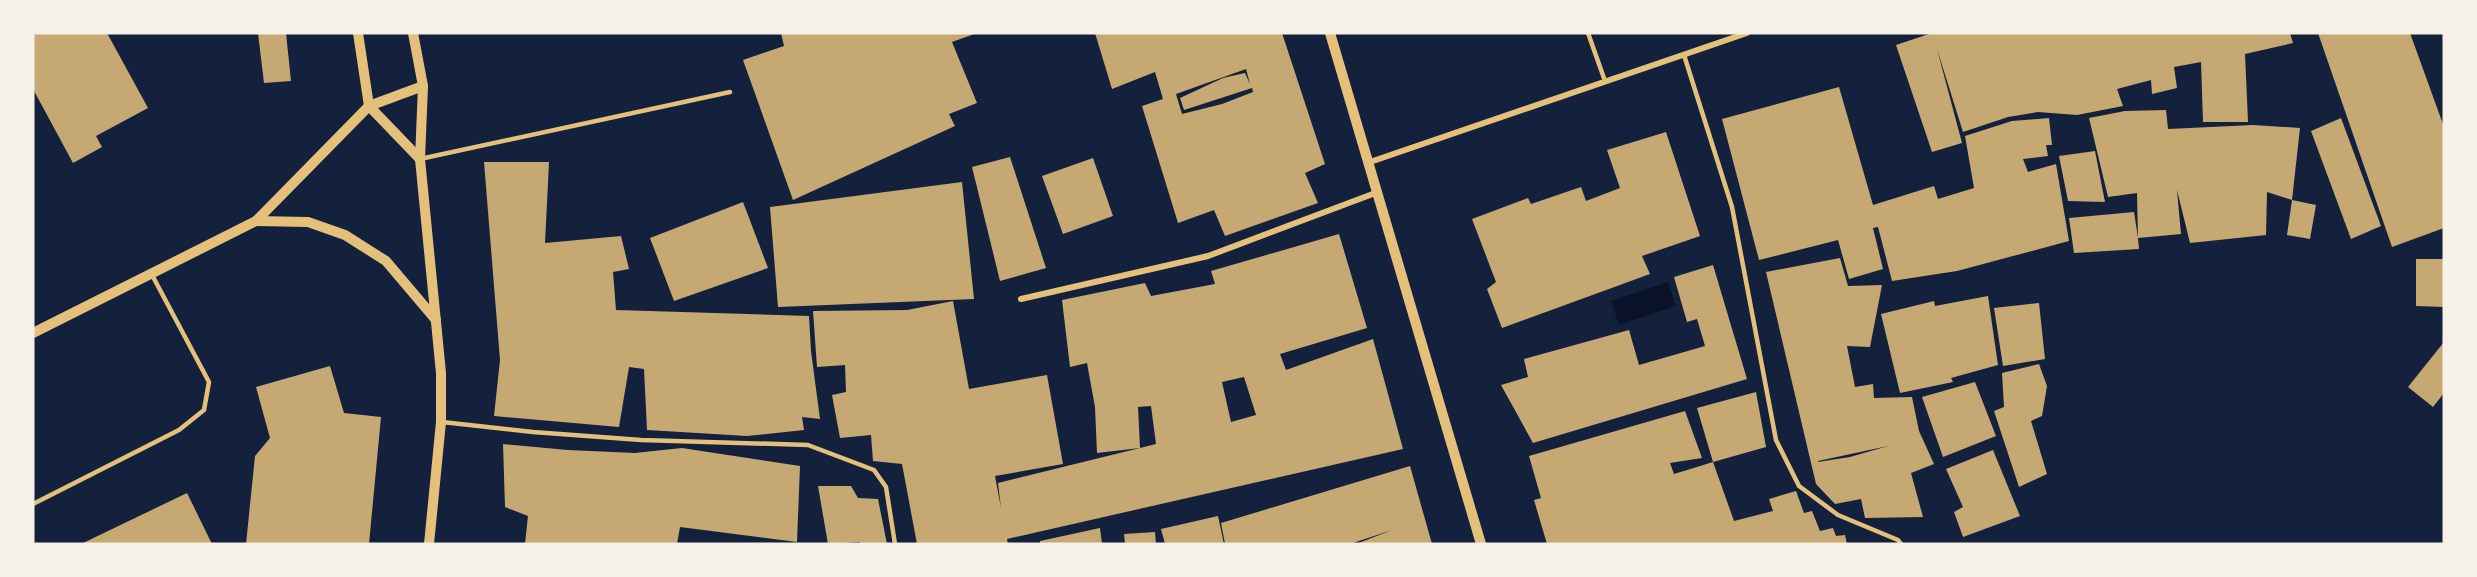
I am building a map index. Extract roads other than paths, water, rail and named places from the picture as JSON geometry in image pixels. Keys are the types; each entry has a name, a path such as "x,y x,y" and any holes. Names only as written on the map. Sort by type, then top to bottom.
{"street":[{"path":"358,33 369,106 420,159"},
{"path":"413,33 423,86 420,159 441,373 441,422 429,544"},
{"path":"1330,33 1370,162 1481,544"},
{"path":"1370,162 1747,33"},
{"path":"33,333 256,220 369,106 423,86"},
{"path":"1021,299 1208,256 1378,192"},
{"path":"256,220 309,222 345,235 386,261 436,320"}],"lane":[{"path":"1588,33 1605,81"},
{"path":"1684,54 1732,207 1776,441 1799,486 1838,515 1898,540 1901,544"},
{"path":"420,159 730,92"},
{"path":"33,504 179,430 204,410 209,382 152,273"},
{"path":"441,422 532,432 641,440 808,445 874,470 886,487 895,544"}],"water":[{"path":"1668,282 1676,306 1619,325 1611,301"}]}
